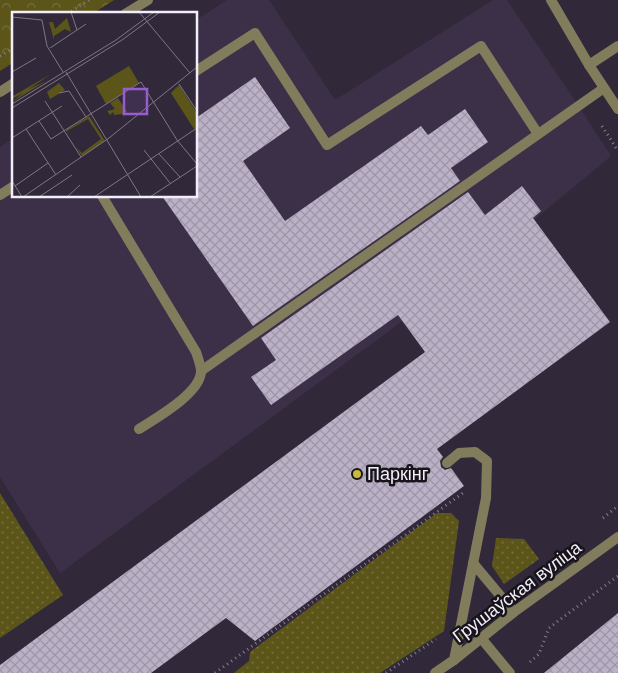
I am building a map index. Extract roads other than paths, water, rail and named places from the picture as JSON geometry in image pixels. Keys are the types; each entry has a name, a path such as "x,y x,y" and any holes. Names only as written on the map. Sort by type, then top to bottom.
{"street":[{"path":"129,12 148,0"},
{"path":"551,0 589,65 618,109"},
{"path":"198,70 255,33 327,145 481,46 538,134"},
{"path":"589,65 618,46"},
{"path":"0,92 12,84"},
{"path":"201,371 604,88"},
{"path":"0,194 12,187"},
{"path":"103,198 196,352 201,371 198,383 185,398 140,429"},
{"path":"447,463 458,453 476,452 486,461 486,498 454,660"},
{"name":"Грушаўская вуліца","path":"435,673 514,612 618,537"},
{"path":"473,563 514,612"},
{"path":"481,638 510,673"}],"place":[{"name":"Паркінг","path":"357,474"}]}
